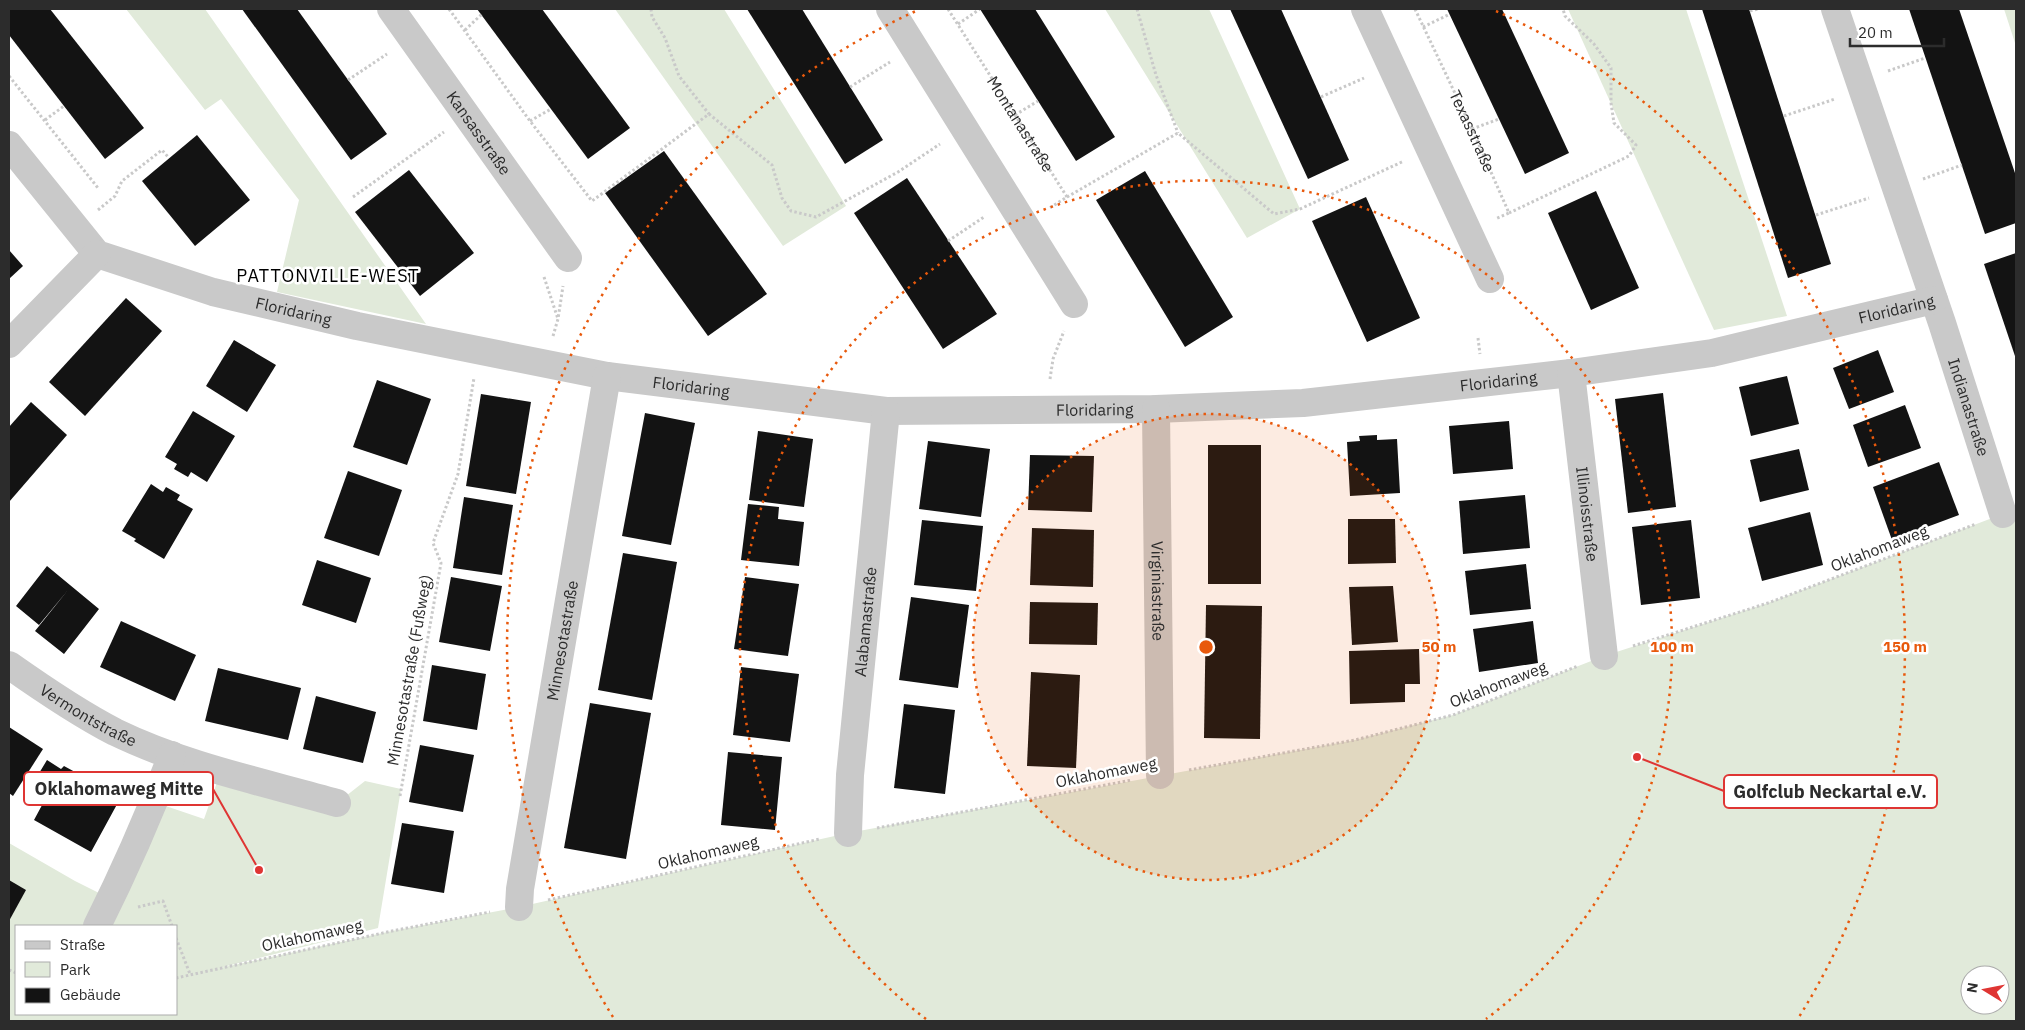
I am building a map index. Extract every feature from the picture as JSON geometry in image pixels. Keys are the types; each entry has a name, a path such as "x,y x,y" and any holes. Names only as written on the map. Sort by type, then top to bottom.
{"street":[{"name":"Kansasstraße","path":"391,9 568,258"},
{"path":"890,9 1074,304"},
{"path":"1365,9 1490,279"},
{"name":"Floridaring","path":"97,254 214,292 348,324 607,376 886,411 1156,409 1303,403 1570,373 1712,353 1934,300 1835,9"},
{"path":"9,145 97,254 9,344"},
{"name":"Indianastraße","path":"1934,300 2003,514"},
{"name":"Illinoisstraße","path":"1570,373 1604,656"},
{"name":"Minnesotastraße","path":"519,907 520,889 607,376"},
{"name":"Virginiastraße","path":"1156,409 1160,775"},
{"name":"Alabamastraße","path":"848,833 850,775 886,411"},
{"name":"Vermontstraße","path":"9,665 52,695 115,732 172,755 337,803"},
{"path":"98,925 112,899 172,755"}],"path":[{"path":"450,9 530,121 592,201 709,114"},
{"path":"651,9 652,17 665,38 678,76 709,114 772,165 782,198 792,211 816,217 898,172 964,128"},
{"name":"Montanastraße","path":"948,9 1067,197"},
{"path":"958,24 980,9"},
{"path":"1137,9 1156,76 1178,133 1274,214 1300,209 1412,157"},
{"name":"Texasstraße","path":"1415,9 1472,129 1509,213"},
{"path":"1468,230 1509,213 1629,156 1636,145 1614,123 1611,103 1611,68 1594,44 1565,16 1563,9"},
{"path":"1750,11 1758,9"},
{"path":"465,30 482,14"},
{"path":"1423,27 1450,14"},
{"path":"850,87 913,46"},
{"path":"348,80 389,52"},
{"path":"1882,73 1925,58"},
{"path":"9,76 98,188"},
{"path":"1321,97 1365,78"},
{"path":"1784,116 1838,98"},
{"path":"1015,115 1038,101"},
{"path":"45,120 64,106"},
{"path":"530,121 551,109"},
{"path":"1472,129 1499,119"},
{"path":"353,197 445,132"},
{"path":"1024,224 1178,133"},
{"path":"96,212 114,196 122,181 162,150 169,158"},
{"path":"1917,181 1962,165"},
{"path":"1816,215 1872,197"},
{"path":"948,241 1010,201"},
{"path":"550,344 558,319"},
{"path":"1049,383 1054,359"},
{"name":"Minnesotastraße (Fußweg)","path":"400,796 441,563 433,543 458,474 475,375"},
{"name":"Oklahomaweg","path":"178,977 392,931 519,907 848,833 1355,740 1453,716 1604,656 1768,603 2003,514"},
{"path":"112,899 138,907 163,902 172,925"},
{"path":"178,943 190,974"}],"green space":[{"path":"126,9 205,9 426,324 277,292 299,200 221,99 205,110"},
{"path":"615,9 724,9 846,206 783,246"},
{"path":"1105,9 1209,9 1300,209 1247,238"},
{"path":"1568,9 1686,9 1787,316 1714,330"},
{"path":"2004,9 2016,9 2016,46"},
{"path":"2016,509 2016,1021 9,1021 9,843 75,881 111,899 154,802 204,819 221,771 337,803 365,781 401,789 378,928 215,969 392,931 519,907 848,833 1355,740 1453,715 1604,656 1768,603"}],"building":[{"path":"9,9 50,9 144,128 105,159 9,35"},
{"path":"242,9 297,9 387,134 351,160"},
{"path":"477,9 542,9 630,128 588,159"},
{"path":"747,9 802,9 883,140 845,164"},
{"path":"980,9 1035,9 1115,137 1076,161"},
{"path":"1230,9 1281,9 1349,160 1308,179"},
{"path":"1447,9 1502,9 1569,153 1525,174"},
{"path":"1702,9 1749,9 1831,264 1788,278"},
{"path":"1909,9 1959,9 2016,176 2016,223 1985,234"},
{"path":"197,135 250,200 195,246 142,181"},
{"path":"664,151 767,294 708,336 605,193"},
{"path":"409,170 474,253 420,296 355,212"},
{"path":"1145,171 1233,317 1185,347 1096,200"},
{"path":"907,178 997,314 943,349 854,213"},
{"path":"1596,191 1639,288 1591,310 1548,213"},
{"path":"1366,197 1420,318 1367,342 1312,221"},
{"path":"9,250 23,266 9,279"},
{"path":"2016,253 2016,359 1984,264"},
{"path":"126,298 162,331 85,416 49,382"},
{"path":"234,340 276,365 247,412 206,386"},
{"path":"1878,350 1894,392 1849,409 1833,368"},
{"path":"1787,376 1799,424 1751,436 1739,387"},
{"path":"377,380 431,399 407,465 353,447"},
{"path":"1663,393 1676,507 1628,513 1615,399"},
{"path":"481,394 531,402 516,494 466,486"},
{"path":"31,402 67,435 9,502 9,427"},
{"path":"1905,405 1921,448 1868,467 1853,425"},
{"path":"193,411 235,436 207,482 191,472 188,477 174,469 177,464 165,457"},
{"path":"645,413 695,423 671,545 622,536"},
{"path":"1509,421 1513,469 1453,474 1449,426"},
{"path":"758,431 813,439 804,507 749,500"},
{"path":"1377,435 1377,440 1397,439 1400,493 1350,496 1347,442 1360,441 1359,436"},
{"path":"928,441 990,449 981,517 919,509"},
{"path":"1208,445 1261,445 1261,584 1208,584"},
{"path":"1799,449 1809,490 1760,502 1750,460"},
{"path":"1030,455 1094,456 1092,512 1028,510"},
{"path":"1939,462 1959,515 1892,540 1873,487"},
{"path":"348,471 402,490 379,556 324,538"},
{"path":"151,484 163,492 166,487 180,495 177,500 193,509 164,559 134,541 136,539 122,531"},
{"path":"1525,495 1530,548 1463,554 1459,501"},
{"path":"464,497 513,505 502,575 453,568"},
{"path":"748,504 779,507 778,519 804,522 799,566 741,560"},
{"path":"1810,512 1823,565 1762,581 1748,528"},
{"path":"1348,519 1395,519 1396,563 1348,564"},
{"path":"922,520 983,526 976,591 914,585"},
{"path":"1691,520 1700,598 1641,605 1632,527"},
{"path":"1032,528 1094,530 1093,587 1030,585"},
{"path":"623,553 677,562 652,700 598,690"},
{"path":"317,560 371,578 356,623 302,605"},
{"path":"1526,564 1531,609 1470,615 1465,571"},
{"path":"47,566 99,609 64,654 35,631 68,590 39,625 16,606"},
{"path":"451,577 502,586 490,651 439,642"},
{"path":"745,577 799,584 788,656 734,649"},
{"path":"1393,586 1398,642 1352,645 1349,587"},
{"path":"911,597 969,605 958,688 899,680"},
{"path":"1030,602 1098,603 1097,645 1029,644"},
{"path":"1206,605 1262,606 1260,739 1204,738"},
{"path":"121,621 196,655 175,701 100,667"},
{"path":"1533,621 1538,663 1479,672 1473,629"},
{"path":"1419,649 1420,684 1405,684 1405,702 1350,704 1349,651"},
{"path":"432,665 486,674 477,730 423,721"},
{"path":"741,667 799,674 790,742 733,735"},
{"path":"218,668 301,688 288,740 205,721"},
{"path":"1031,672 1080,675 1076,768 1027,766"},
{"path":"316,696 376,712 363,763 303,749"},
{"path":"590,703 651,713 626,859 564,848"},
{"path":"904,704 955,710 945,794 894,788"},
{"path":"9,727 43,749 13,796 9,793"},
{"path":"420,745 474,755 463,812 409,802"},
{"path":"728,752 782,757 775,830 721,825"},
{"path":"47,760 61,769 64,766 121,797 91,852 34,820 48,794 32,785"},
{"path":"402,823 454,831 444,893 391,884"},
{"path":"9,880 26,890 9,921"}],"place":[{"name":"Golfclub Neckartal e.V.","path":"1637,757"},
{"name":"Oklahomaweg Mitte","path":"259,870"}],"district":[{"name":"PATTONVILLE-WEST","path":"328,276"}]}
